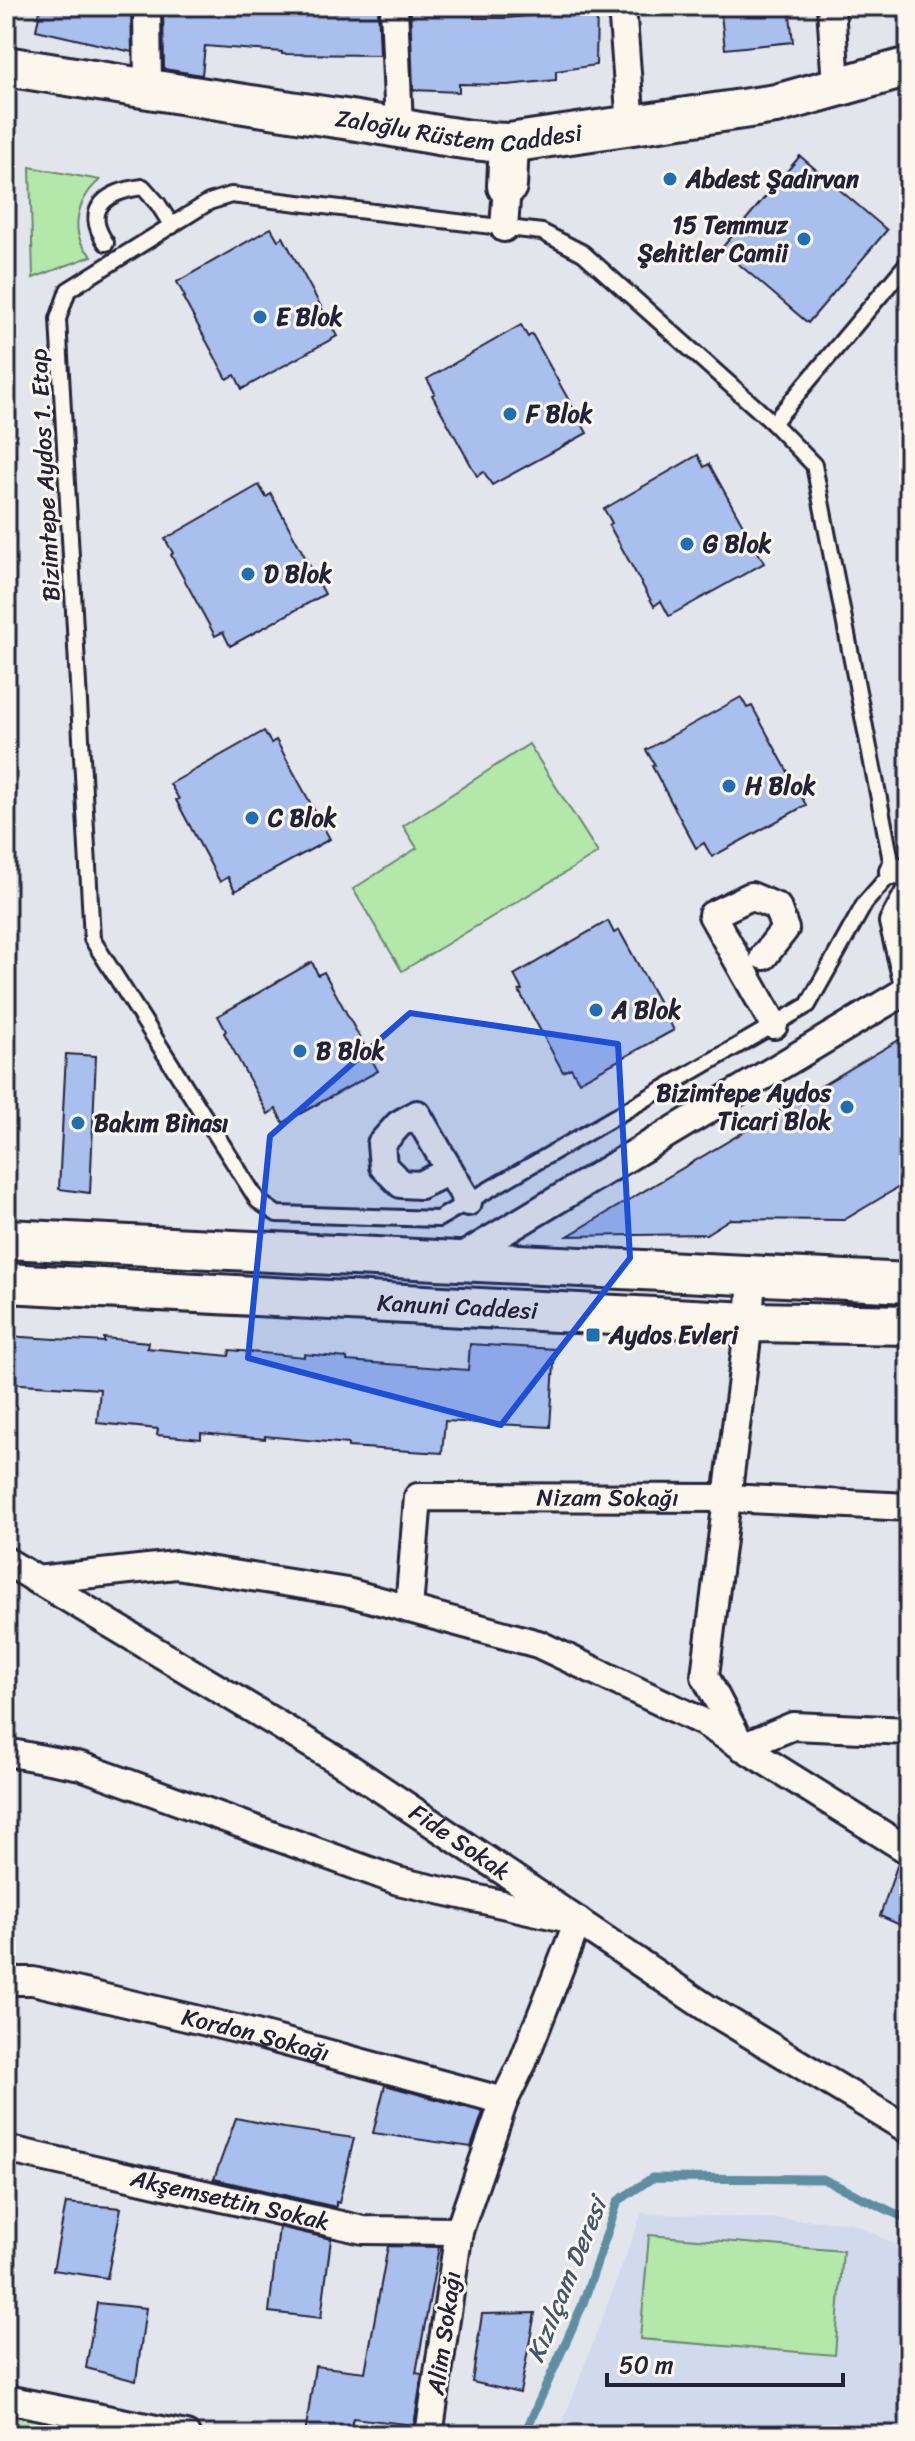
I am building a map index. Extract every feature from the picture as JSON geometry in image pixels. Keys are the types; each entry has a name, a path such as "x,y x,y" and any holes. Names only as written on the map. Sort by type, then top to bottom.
{"street":[{"path":"147,6 148,89"},
{"path":"394,6 399,127"},
{"path":"622,6 631,126"},
{"path":"831,6 836,87"},
{"name":"Zaloğlu Rüstem Caddesi","path":"6,66 471,141 509,143 776,104 909,67"},
{"path":"504,228 509,143"},
{"path":"455,1261 909,989 893,922 909,893"},
{"path":"764,956 785,929 777,907 751,896 712,915 774,1025"},
{"path":"437,1177 420,1185 401,1184 383,1166 381,1144 399,1124 417,1114 468,1202"},
{"name":"Kanuni Caddesi","path":"6,1239 909,1283"},
{"path":"742,1747 705,1676 752,1277"},
{"name":"Kanuni Caddesi","path":"6,1283 749,1322 909,1325"},
{"name":"Nizam Sokağı","path":"409,1609 418,1497 728,1498 909,1507"},
{"name":"Fide Sokak","path":"6,1561 347,1766 710,2010 909,2130"},
{"path":"36,1580 176,1565 347,1592 538,1644 703,1722 909,1851"},
{"path":"742,1747 793,1726 909,1731"},
{"path":"6,1752 81,1766 398,1881 578,1921"},
{"name":"Alim Sokağı","path":"429,2435 459,2231 504,2101 523,2062 578,1921"},
{"name":"Kordon Sokağı","path":"6,1981 33,1981 241,2030 504,2101"},
{"name":"Akşemsettin Sokak","path":"6,2149 363,2230 459,2231"},
{"path":"6,2399 186,2435"}],"lane":[{"path":"106,243 97,230 95,215 106,199 123,190 143,187 172,226"},
{"name":"Bizimtepe Aydos 1. Etap","path":"231,195 504,228 542,232 583,253 773,423 814,465 901,871 865,903 808,1005 438,1219 277,1214 258,1201 92,939 58,319 68,290 209,202 231,195"},
{"path":"773,423 909,264"}],"highlighted area":[{"path":"410,1013 618,1044 630,1258 501,1425 248,1358 270,1136"}],"shaded area":[{"path":"642,2213 851,2222 909,2251 909,2435 558,2435"}],"green space":[{"path":"30,167 100,180 86,197 78,217 79,238 92,256 33,278"},
{"path":"529,744 598,853 402,971 353,889 417,848 403,826"},
{"path":"649,2235 843,2251 835,2355 640,2339"},
{"path":"6,2409 144,2435 6,2435"}],"building":[{"path":"41,6 131,6 132,52 36,30"},
{"path":"163,6 378,6 380,55 282,54 205,46 202,75 164,69"},
{"path":"410,6 473,6 474,18 507,18 556,13 555,9 597,6 596,65 556,71 556,80 507,85 459,84 459,92 413,90"},
{"path":"720,6 789,6 793,42 725,49"},
{"name":"15 Temmuz Şehitler Camii","path":"800,156 887,230 808,323 721,249"},
{"name":"E Blok","path":"271,228 278,240 283,237 337,336 242,389 235,375 227,379 177,282"},
{"name":"F Blok","path":"521,325 528,337 532,334 587,433 492,485 484,472 477,476 432,395 435,393 427,379"},
{"name":"G Blok","path":"698,455 704,467 709,464 764,563 669,616 661,601 654,606 609,525 612,523 604,509"},
{"name":"D Blok","path":"259,485 266,497 271,494 325,594 230,646 223,632 215,636 165,539"},
{"name":"H Blok","path":"741,697 747,708 752,706 806,805 712,857 704,843 696,848 646,750"},
{"name":"C Blok","path":"264,731 271,743 276,740 330,839 235,891 228,877 220,882 170,784"},
{"name":"A Blok","path":"608,921 614,933 619,930 674,1030 579,1082 571,1068 563,1072 519,991 522,990 514,975"},
{"name":"B Blok","path":"312,962 318,975 324,972 378,1071 283,1123 276,1109 268,1114 218,1016"},
{"name":"Bizimtepe Aydos Ticari Blok","path":"909,1034 909,1181 844,1220 730,1219 706,1234 568,1236"},
{"name":"Bakım Binası","path":"66,1054 96,1056 90,1193 59,1189"},
{"path":"6,1336 104,1342 104,1338 148,1342 147,1348 229,1356 230,1350 304,1357 304,1354 347,1358 347,1361 468,1370 470,1344 555,1349 550,1427 445,1421 442,1453 348,1447 348,1444 265,1436 265,1439 201,1433 201,1439 157,1435 158,1429 97,1423 100,1389 6,1383"},
{"path":"898,1863 909,1867 909,1929 880,1916"},
{"path":"385,2085 483,2112 471,2147 373,2133"},
{"path":"236,2118 354,2138 336,2207 214,2179"},
{"path":"66,2203 121,2208 107,2278 53,2270"},
{"path":"279,2227 331,2239 321,2318 269,2312"},
{"path":"388,2246 439,2247 416,2373 422,2374 414,2425 353,2418 349,2435 305,2435 315,2366 365,2372"},
{"path":"97,2303 146,2308 136,2381 86,2368"},
{"path":"535,2313 520,2393 472,2382 482,2314"}],"waterway":[{"name":"Kızılçam Deresi","path":"524,2435 582,2306 618,2201 652,2178 823,2179 909,2220"}],"place":[{"name":"Abdest Şadırvan","path":"670,179"},
{"name":"15 Temmuz Şehitler Camii","path":"804,239"},
{"name":"E Blok","path":"260,317"},
{"name":"F Blok","path":"510,414"},
{"name":"G Blok","path":"687,544"},
{"name":"D Blok","path":"248,574"},
{"name":"H Blok","path":"729,786"},
{"name":"C Blok","path":"252,818"},
{"name":"A Blok","path":"596,1010"},
{"name":"B Blok","path":"300,1051"},
{"name":"Bizimtepe Aydos Ticari Blok","path":"847,1107"},
{"name":"Bakım Binası","path":"78,1123"},
{"name":"Aydos Evleri","path":"593,1335"}]}
